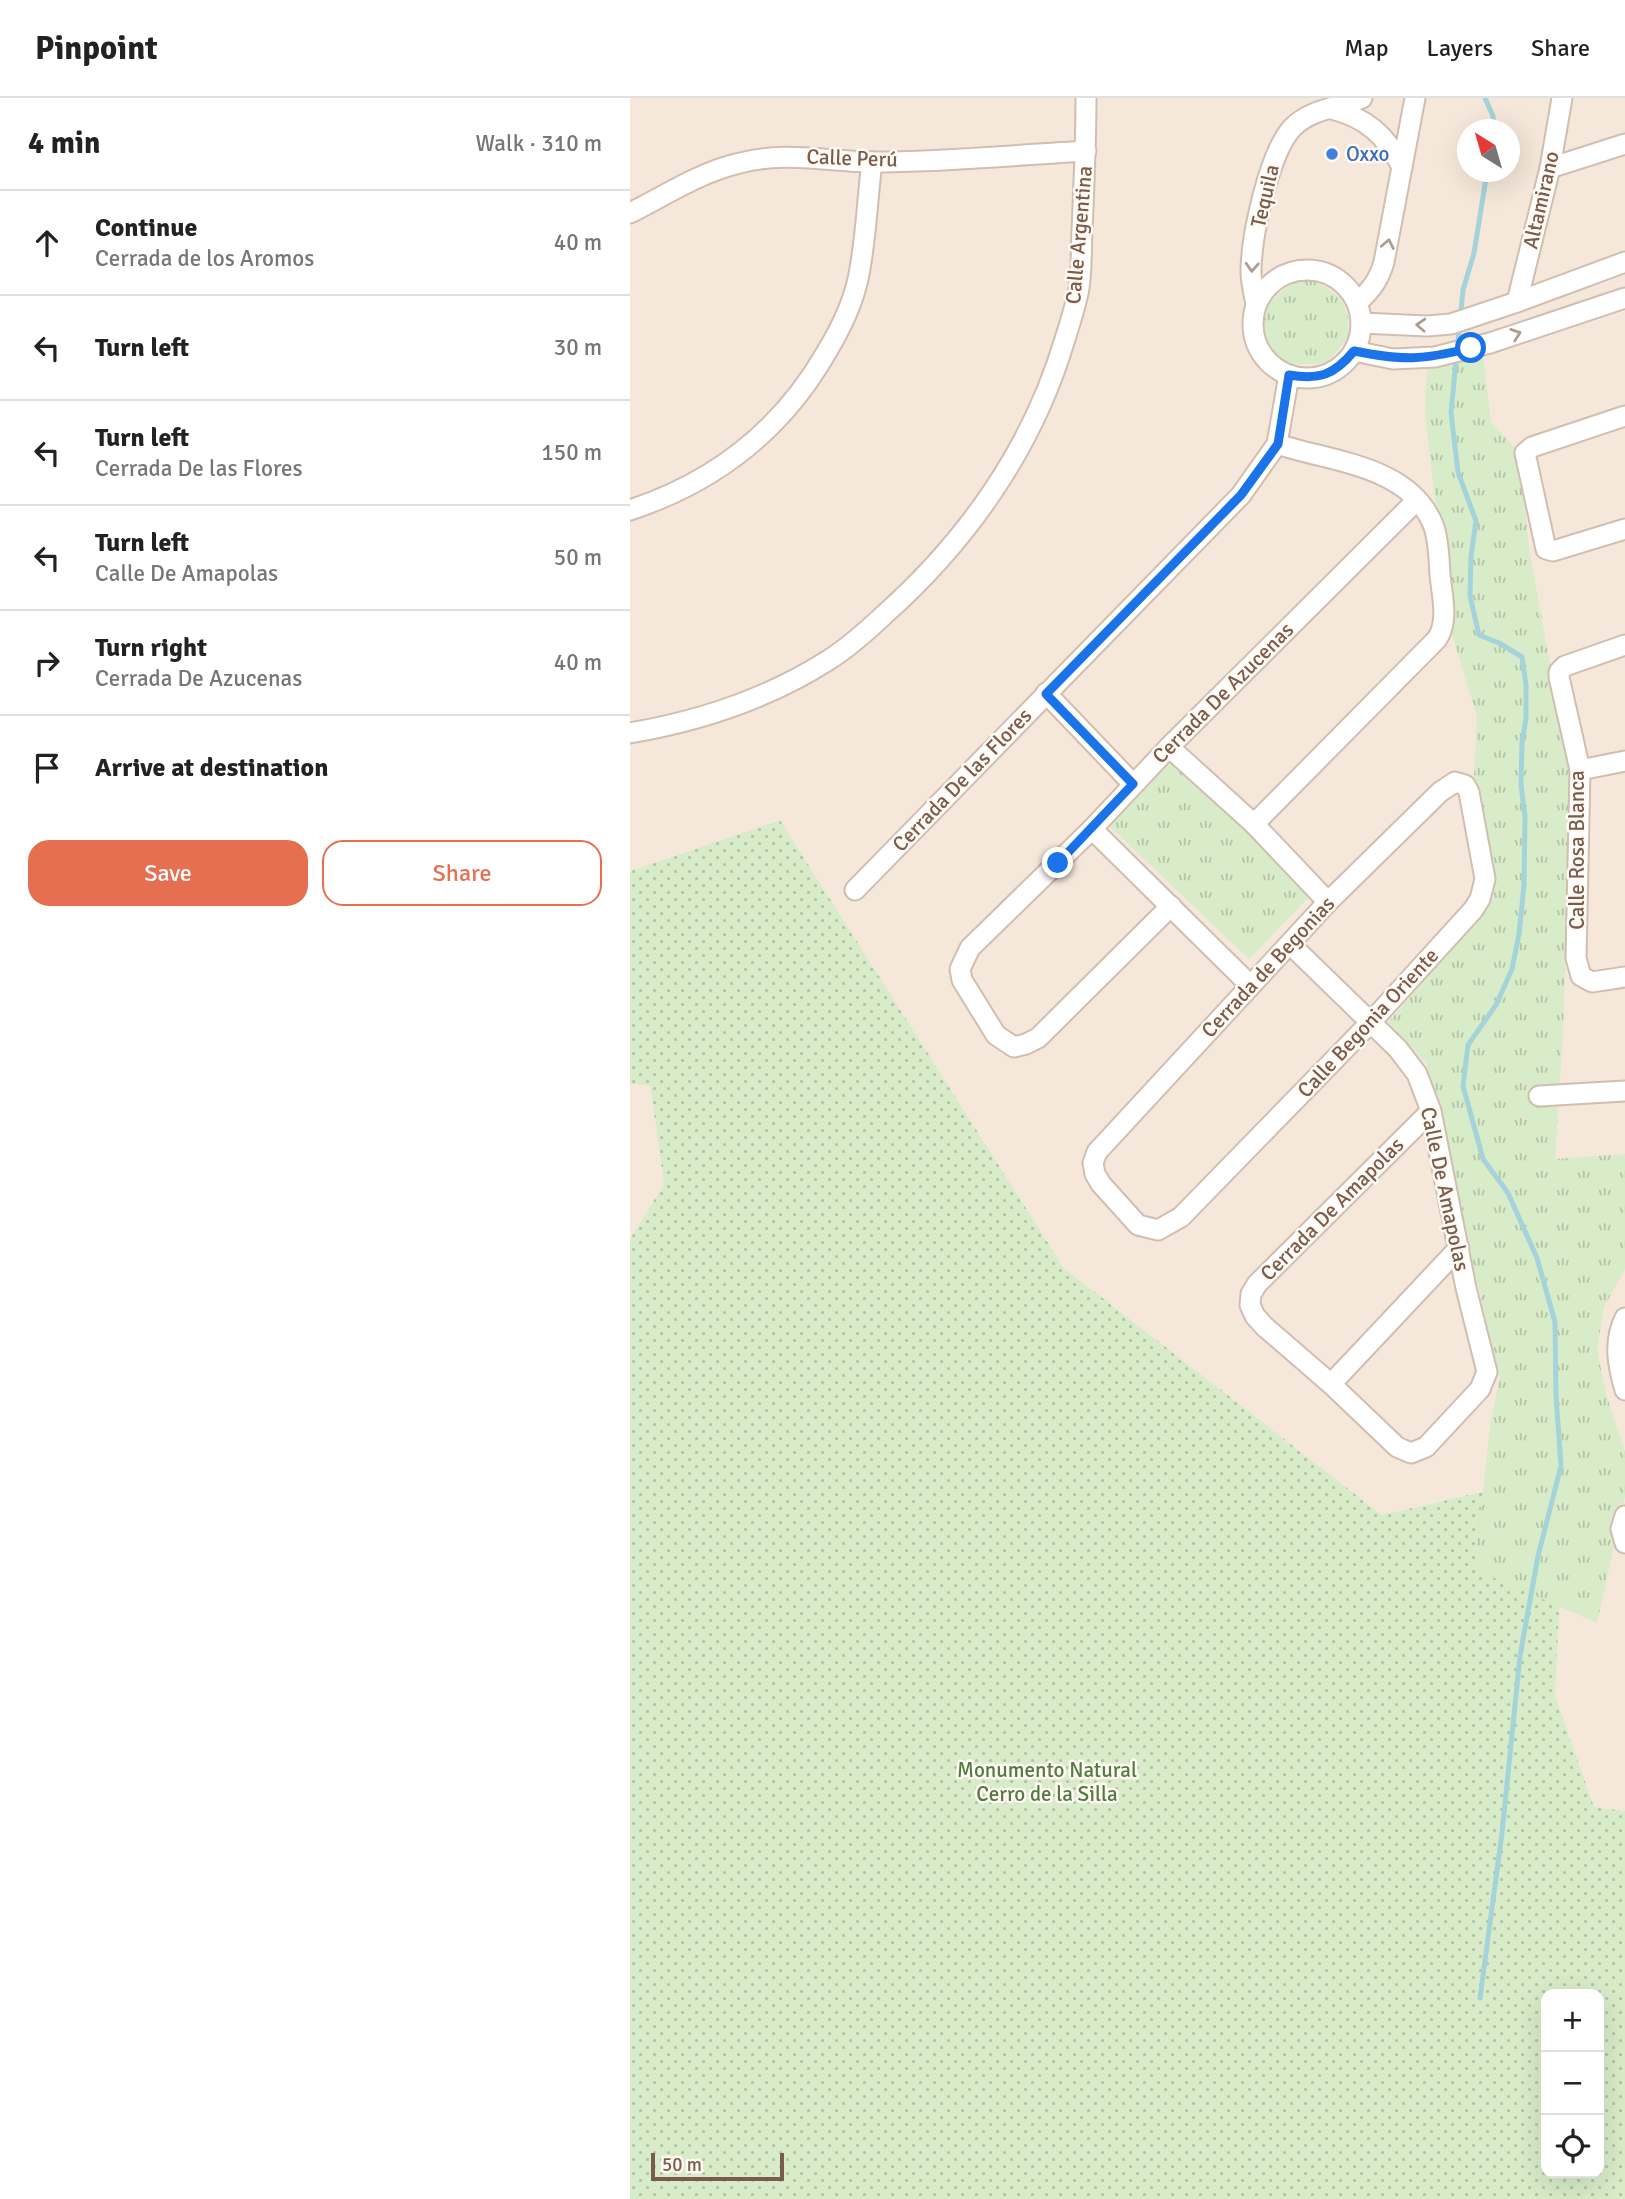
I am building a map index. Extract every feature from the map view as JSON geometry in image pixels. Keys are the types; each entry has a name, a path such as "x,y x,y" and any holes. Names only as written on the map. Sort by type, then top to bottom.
{"street":[{"name":"Calle Argentina","path":"630,733 727,710 828,661 915,588 962,534 1002,478 1038,415 1056,371 1079,288 1086,98"},
{"name":"Tequila","path":"1256,304 1251,273 1257,227 1272,162 1279,145 1294,126 1312,114 1362,98"},
{"path":"1357,303 1380,277 1415,98"},
{"name":"Altamirano","path":"1517,302 1550,168 1562,98"},
{"path":"1331,109 1367,122 1382,135 1402,167"},
{"path":"1550,168 1625,144"},
{"name":"Calle Perú","path":"630,214 703,176 736,164 800,156 872,162 1086,151"},
{"path":"630,510 664,499 723,466 775,425 810,381 838,333 858,278 872,162"},
{"path":"1361,323 1427,326 1451,324 1625,262"},
{"path":"1297,270 1316,270 1333,276 1348,287 1357,303 1361,323 1354,351 1342,365 1326,375 1307,378 1289,375 1270,364 1257,347 1253,333 1256,304 1265,288 1280,276 1297,270"},
{"path":"1354,351 1393,359 1435,357 1490,343 1625,298"},
{"name":"Cerrada De las Flores","path":"855,890 1241,495 1278,444 1289,375"},
{"path":"1625,416 1532,447 1525,453 1546,549 1553,551 1625,529"},
{"path":"1254,824 1437,639 1444,623 1434,529 1417,500 1396,482 1373,470 1308,455 1278,444"},
{"name":"Cerrada De Azucenas","path":"1171,906 1038,1038 1026,1044 1014,1047 996,1035 962,979 960,969 970,948 1093,829 1169,747 1417,500"},
{"name":"Calle Rosa Blanca","path":"1625,645 1572,663 1559,672 1580,770 1576,958 1581,975 1592,982 1625,977"},
{"path":"1046,694 1133,784"},
{"path":"1169,747 1254,824 1328,902"},
{"path":"1580,770 1625,761"},
{"name":"Cerrada de Begonias","path":"1158,1230 1138,1225 1101,1184 1093,1163 1104,1143 1328,902 1440,792 1455,782"},
{"name":"Calle Begonia Oriente","path":"1158,1230 1181,1217 1371,1022 1474,910 1485,888 1485,879 1469,792 1465,785 1455,782"},
{"path":"1093,829 1250,985"},
{"name":"Calle De Amapolas","path":"1290,944 1398,1049 1417,1074 1431,1111 1466,1288 1487,1372 1480,1389 1426,1447 1411,1453"},
{"path":"1539,1096 1625,1091"},
{"name":"Cerrada De Amapolas","path":"1411,1453 1397,1447 1260,1321 1250,1305 1251,1294 1257,1284 1431,1111"},
{"path":"1331,1384 1459,1248"},
{"path":"1625,1318 1617,1339 1617,1356 1625,1390"},
{"path":"1625,1516 1621,1529 1625,1543"}],"shaded area":[{"path":"630,98 1625,98 1625,1811 1594,1807 1555,1695 1563,1507 1481,1492 1382,1515 1064,1268 780,820 630,871"},
{"path":"630,1084 650,1084 664,1184 630,1239"}],"green space":[{"path":"1309,280 1325,286 1342,300 1348,317 1348,338 1327,362 1283,362 1275,358 1265,340 1265,307 1291,283"},
{"path":"1482,348 1491,423 1520,453 1529,548 1573,771 1555,1159 1625,1154 1625,1269 1604,1307 1597,1350 1606,1394 1625,1452 1625,1496 1597,1623 1474,1569 1491,1419 1500,1379 1426,1063 1388,1023 1494,897 1473,795 1477,717 1450,627 1425,414 1427,367"},
{"path":"1170,755 1314,892 1249,959 1105,822"},
{"name":"Monumento Natural Cerro de la Silla","path":"780,820 1064,1268 1382,1515 1481,1492 1564,1507 1555,1695 1594,1807 1625,1811 1625,2199 630,2199 630,1239 664,1184 650,1085 630,1084 630,871"}],"waterway":[{"path":"1485,98 1493,119"},
{"path":"1461,310 1485,182"},
{"path":"1458,341 1459,331"},
{"path":"1456,361 1451,413 1458,472 1476,521 1471,556 1470,596 1479,635 1522,657 1526,685 1521,785 1525,817 1524,885 1519,934 1512,969 1496,1005 1468,1045 1463,1086 1483,1159 1508,1193 1537,1258 1555,1322 1561,1466 1538,1556 1520,1656 1502,1833 1480,1998"}],"place":[{"name":"Oxxo","path":"1332,154"}],"route":[{"path":"1058,863 1133,784 1046,694 1241,495 1278,444 1289,375 1307,378 1326,375 1342,365 1354,351 1393,359 1416,359 1471,348"}]}
